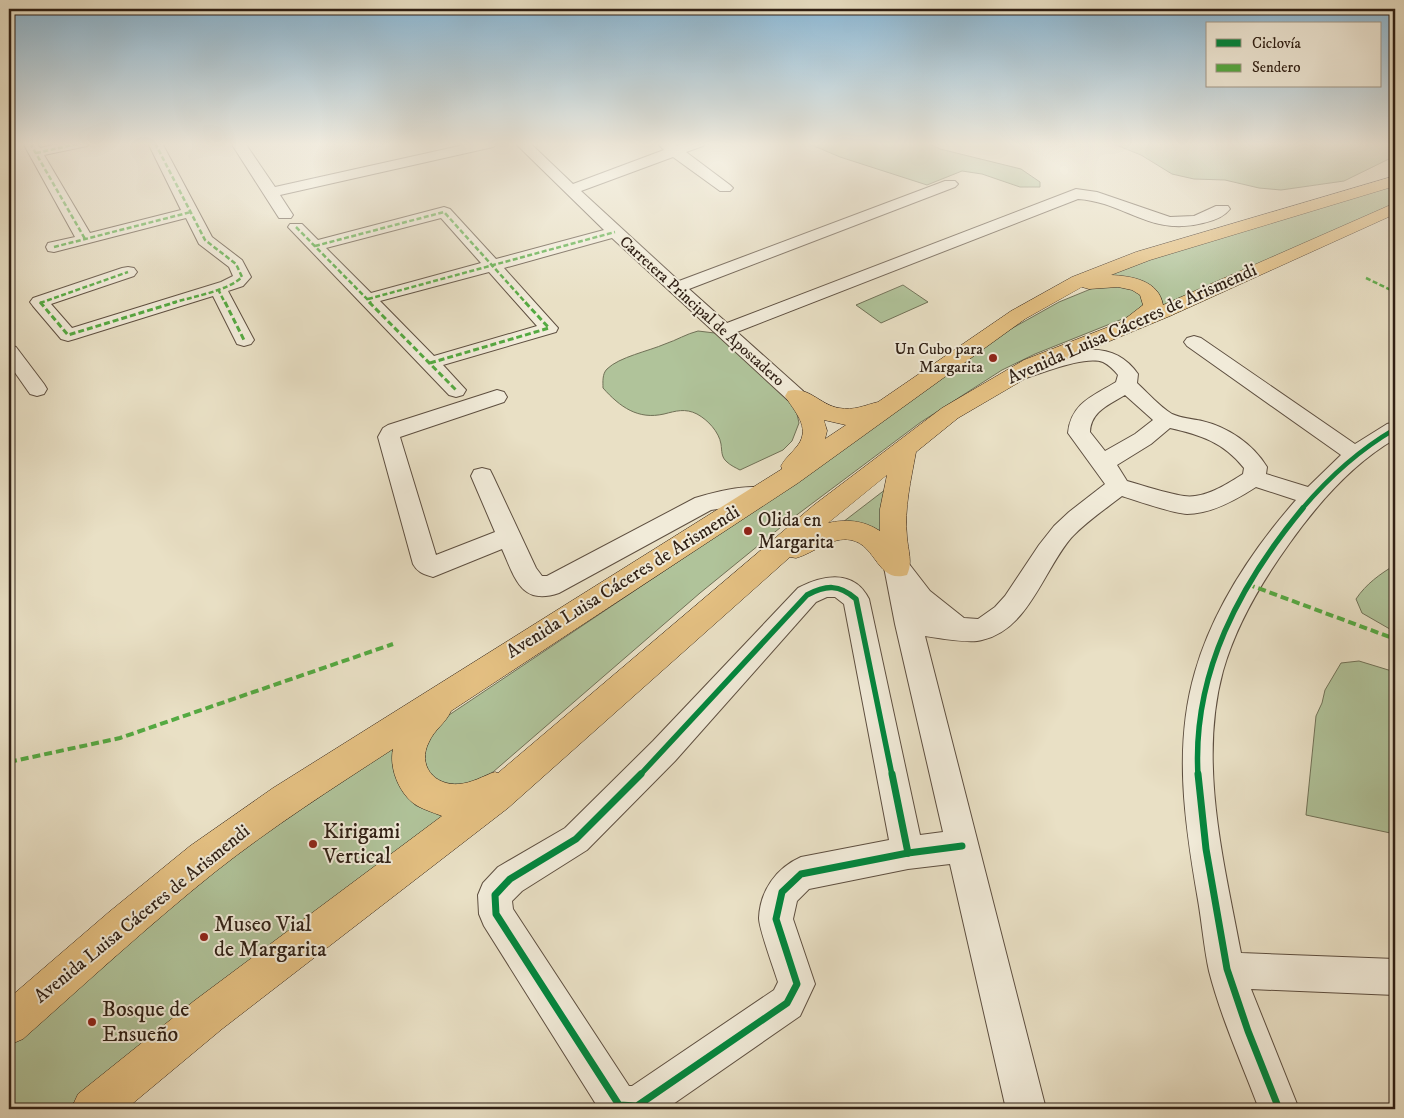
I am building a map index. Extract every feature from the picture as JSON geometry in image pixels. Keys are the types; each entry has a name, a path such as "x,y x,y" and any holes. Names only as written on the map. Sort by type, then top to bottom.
{"main road":[{"name":"Avenida Luisa Cáceres de Arismendi","path":"9,1025 122,925 203,859 285,800 832,448 1010,321 1059,292 1142,256 1347,195"},
{"name":"Avenida Luisa Cáceres de Arismendi","path":"93,1109 208,1015 435,844 525,772 823,512 950,413 1007,378 1061,352 1163,312 1395,208"},
{"path":"1059,292 1088,283 1108,280 1120,281 1141,288 1149,293 1153,300 1153,307 1117,330"},
{"path":"796,396 816,410 832,416 847,418 870,414 893,404"},
{"path":"765,492 800,459 816,435 812,415 796,396"},
{"path":"897,567 893,536 893,509 905,448"},
{"path":"757,569 810,539 834,530 850,530 871,537 884,548 897,567"},
{"path":"458,688 421,725 411,745 408,762 412,776 420,789 436,798 455,801 475,797 525,772"}],"street":[{"path":"60,195 85,239"},
{"path":"128,272 39,302 68,335 218,289 237,282 242,277 236,264 205,240 182,195"},
{"path":"272,195 290,221 456,390"},
{"name":"Carretera Principal de Apostadero","path":"576,195 796,396"},
{"path":"676,288 921,195"},
{"path":"724,331 1073,195"},
{"path":"1092,195 1162,221 1174,223 1200,219 1222,209"},
{"path":"54,247 191,212"},
{"path":"316,246 444,212 549,328 430,363"},
{"path":"368,299 615,232"},
{"path":"218,289 244,340"},
{"path":"1194,342 1356,456"},
{"path":"1007,378 1088,355 1104,356 1117,362 1128,374 1126,385 1091,407 1080,419 1079,433 1113,476 1118,487"},
{"path":"11,358 37,389"},
{"path":"1118,487 1186,505 1209,501 1233,491 1253,478 1256,468 1246,455 1224,437 1202,428 1166,420 1126,385"},
{"path":"497,397 396,430 389,437 426,564 433,567 509,536"},
{"path":"1102,463 1144,439 1166,420"},
{"path":"1278,1109 1251,1040 1227,970 1208,863 1198,796 1199,736 1204,692 1222,636 1247,584 1287,528 1313,497 1348,462 1395,429"},
{"path":"482,476 526,574 535,586 550,586 703,504 765,492"},
{"path":"1253,478 1313,497"},
{"path":"908,624 980,630 999,620 1021,592 1056,539 1073,521 1118,487"},
{"path":"897,567 908,624 1026,1109"},
{"path":"897,567 921,598 957,628"},
{"path":"908,853 856,599 844,588 824,586 807,595 664,751 576,839 510,879 495,895 496,914 619,1105 637,1106 787,1003 798,984 776,919 782,892 801,874 908,853 962,846"},
{"path":"1227,970 1395,977"}],"green space":[{"path":"1361,195 1395,195 1395,203 1167,306 1162,305 1160,296 1110,275 1141,261"},
{"path":"1103,284 1135,288 1148,301 1130,316 1035,354 1002,370 921,422 786,523 700,593 493,772 471,783 451,787 423,772 421,745 446,717 682,559 1009,330 1059,302"},
{"path":"903,285 928,302 881,323 856,305"},
{"path":"698,331 723,334 788,398 797,414 799,423 792,441 783,450 740,470 725,460 720,440 715,431 709,423 697,414 684,411 655,415 638,413 616,401 603,388 604,373 612,365"},
{"path":"886,489 890,540 843,522"},
{"path":"1395,565 1395,632 1362,613 1356,599 1374,580"},
{"path":"1359,661 1395,672 1395,834 1306,815 1316,716 1325,690 1341,663"},
{"name":"Museo Vial de Margarita","path":"394,736 415,805 432,811 451,812 138,1049 66,1109 9,1109 9,1043 148,916"}],"marked path":[{"path":"60,195 85,239"},
{"path":"128,272 39,302 68,335 227,286 237,282 242,277 236,264 205,240 182,195"},
{"path":"54,247 191,212"},
{"path":"315,246 444,212 549,328 430,363"},
{"path":"296,227 456,390"},
{"path":"368,299 615,232"},
{"path":"1366,278 1395,292"},
{"path":"218,289 244,340"},
{"path":"1247,584 1395,639"},
{"path":"9,762 120,738 393,644"}],"cycle path":[{"path":"1279,1109 1258,1057 1227,969 1199,797 1198,744 1204,692 1209,671 1223,632 1243,594 1277,542 1302,509 1330,478 1361,451 1395,429"},
{"path":"908,853 856,599 850,593 833,586 807,595 664,751 576,839 510,879 495,895 496,914 619,1105 637,1106 787,1003 797,984 776,919 782,892 801,874 908,853 962,846"}],"place":[{"name":"Un Cubo para Margarita","path":"993,358"},
{"name":"Olida en Margarita","path":"748,531"},
{"name":"Kirigami Vertical","path":"313,844"},
{"name":"Museo Vial de Margarita","path":"204,937"},
{"name":"Bosque de Ensueño","path":"92,1022"}]}
